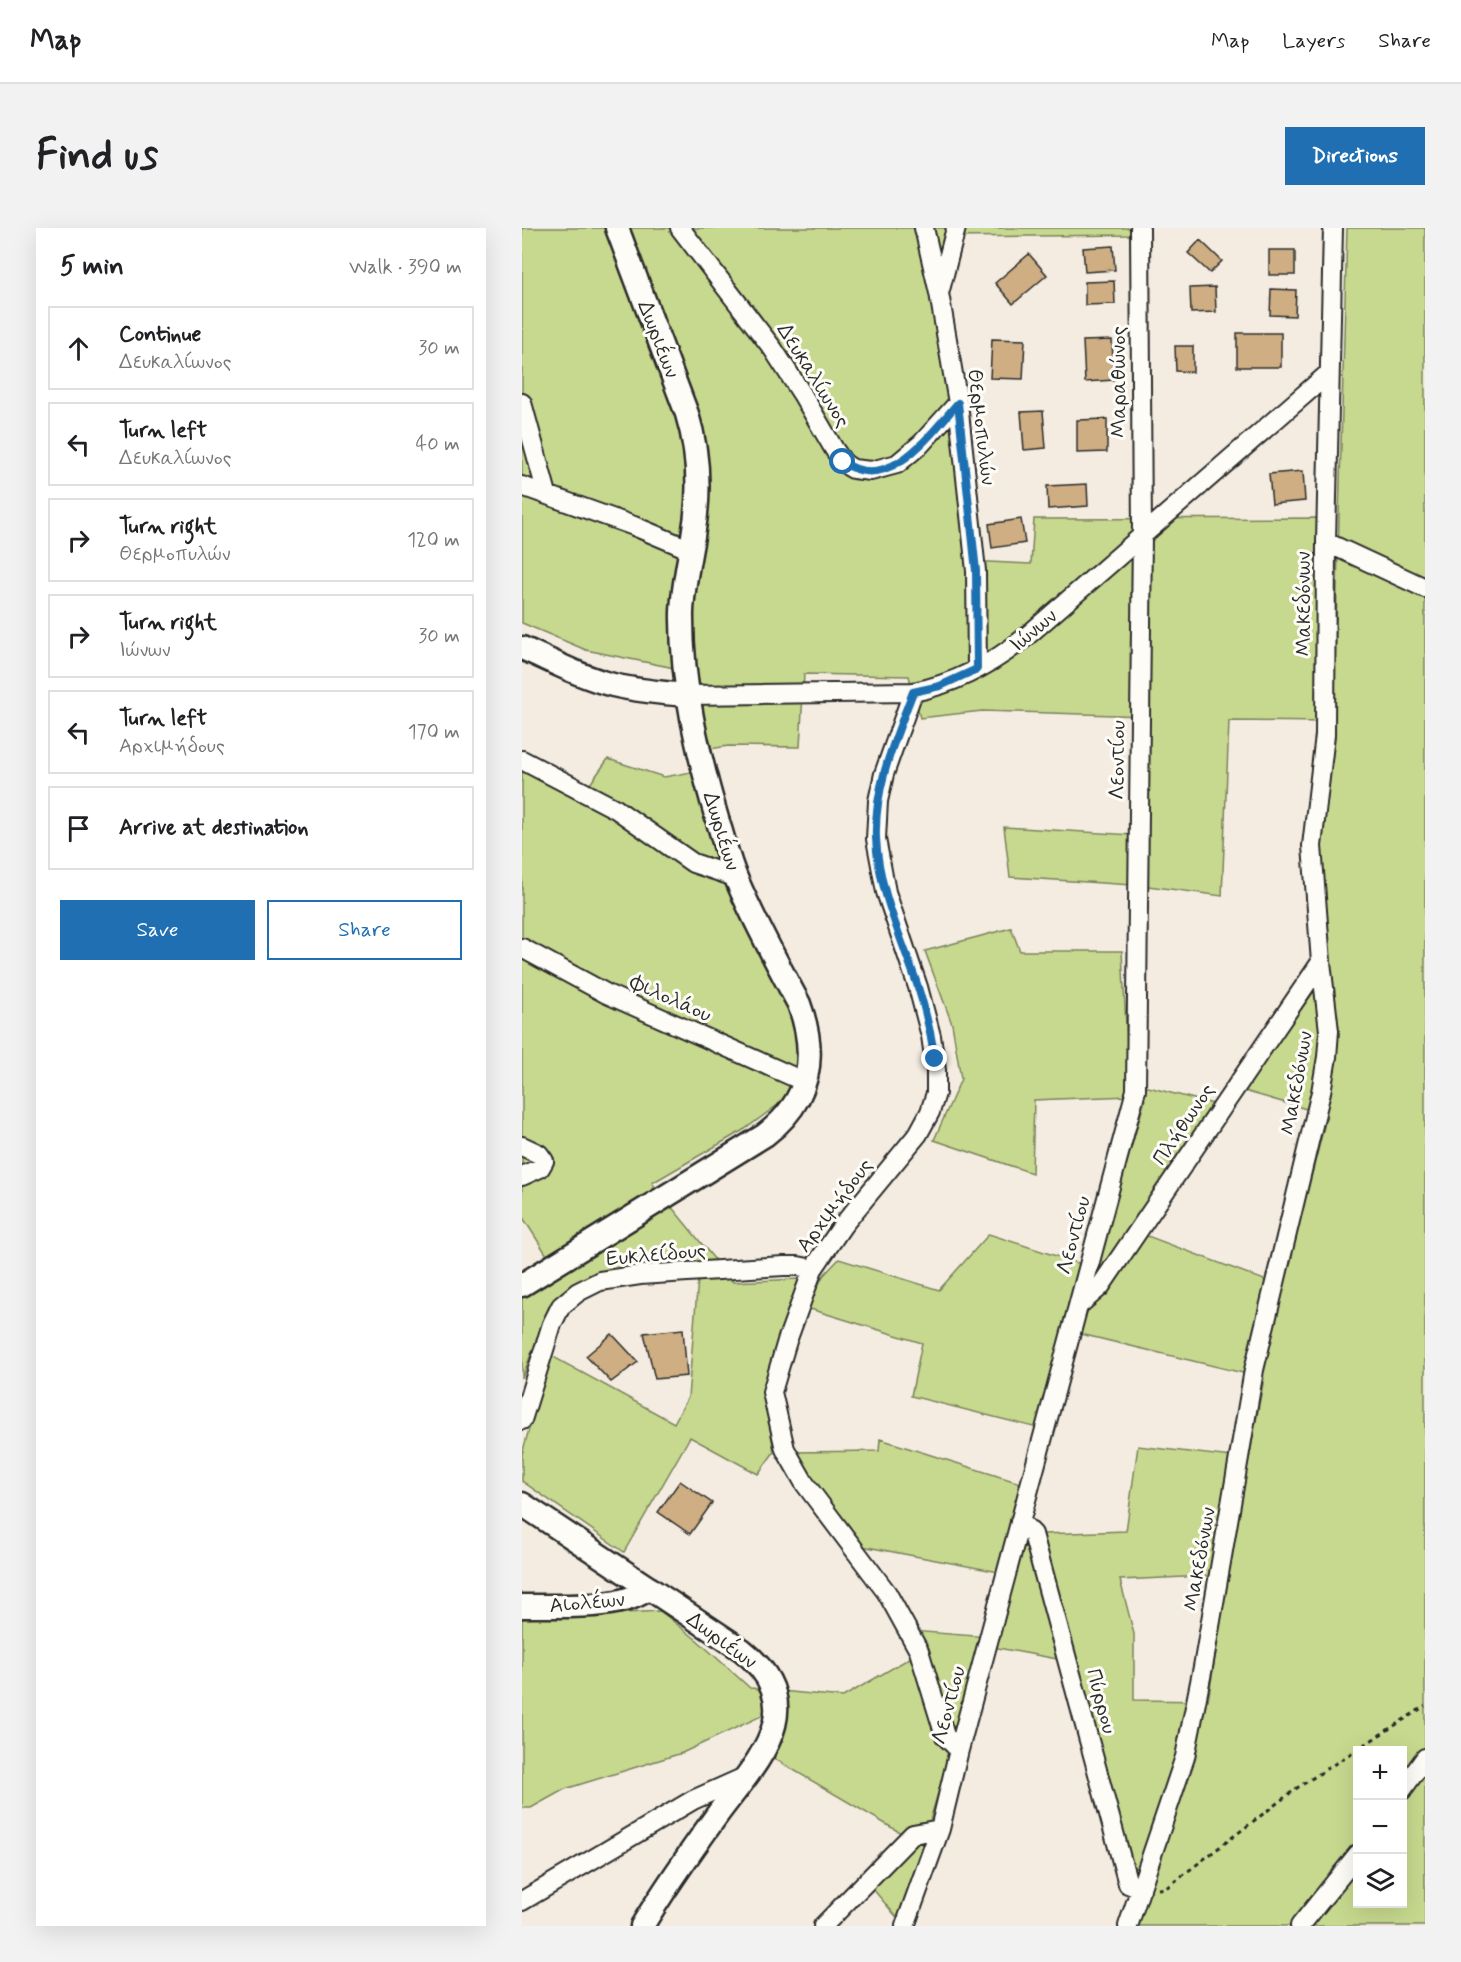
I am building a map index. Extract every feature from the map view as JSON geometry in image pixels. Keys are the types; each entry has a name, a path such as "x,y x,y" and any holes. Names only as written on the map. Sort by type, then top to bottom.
{"street":[{"name":"Δωριέων","path":"522,1285 765,1135 789,1112 805,1082 809,1068 810,1051 805,1020 735,877 707,784 687,695 682,613 697,493 694,438 617,228"},
{"name":"Δευκαλίωνος","path":"680,228 773,349 834,450 848,466 853,469 871,471 897,464 916,449 958,403"},
{"name":"Θερμοπυλών","path":"924,228 939,293 958,403 976,571 977,669"},
{"path":"939,293 956,228"},
{"name":"Μαραθώνος","path":"1140,228 1142,535"},
{"name":"Μακεδόνων","path":"1128,1926 1185,1757 1203,1667 1254,1370 1328,1057 1329,1031 1312,846 1325,735 1326,542 1333,228"},
{"name":"Ιώνων","path":"522,648 575,672 612,685 648,692 687,695 913,692 940,686 995,660 1027,636 1329,373"},
{"path":"522,403 547,494"},
{"path":"522,486 634,526 690,550"},
{"name":"Λεοντίου","path":"905,1926 940,1829 959,1750 1136,1090 1142,535"},
{"path":"1326,542 1425,588"},
{"name":"Αρχιμήδους","path":"913,692 882,780 878,801 876,839 886,892 918,987 931,1036 936,1070 936,1093 930,1112 918,1134 843,1225 813,1269 787,1341 772,1392 785,1449 805,1484 887,1593 919,1651 945,1736 959,1750"},
{"path":"522,760 616,809 693,863 735,877"},
{"name":"Φιλολάου","path":"522,948 608,994 805,1082"},
{"name":"Πλήθωνος","path":"1077,1306 1100,1287 1321,962"},
{"path":"522,1146 540,1154 544,1161 540,1168 522,1176"},
{"name":"Ευκλείδους","path":"522,1420 552,1324 561,1306 585,1287 600,1281 640,1275 784,1266 813,1269"},
{"name":"Δωριέων","path":"522,1504 742,1650 761,1667 768,1677 775,1700 774,1724 766,1748 642,1926"},
{"name":"Πύρρου","path":"1020,1521 1034,1534 1128,1884 1141,1889"},
{"name":"Αιολέων","path":"522,1606 611,1604 637,1597 649,1588"},
{"path":"1407,1783 1425,1758"},
{"path":"522,1901 693,1800 749,1775"},
{"path":"822,1926 914,1834 940,1829"},
{"path":"1300,1926 1353,1860"}],"path":[{"path":"1141,1889 1166,1888 1297,1788 1425,1706"}],"green space":[{"path":"522,228 1135,228 1135,235 948,237 929,279 956,419 968,561 1031,564 1034,519 1331,518 1334,699 1347,228 1425,228 1425,1926 1139,1926 1141,1920 1073,1662 982,1645 900,1921 872,1888 913,1840 756,1748 772,1711 682,1753 565,1789 531,1808 522,1808 522,1619 660,1611 697,1640 750,1688 843,1697 922,1651 912,1631 1000,1638 1015,1575 862,1546 822,1497 794,1452 879,1451 880,1439 1020,1483 1015,1527 1043,1534 1126,1531 1138,1446 1249,1459 1264,1378 1064,1330 1038,1428 911,1396 922,1343 807,1308 823,1276 839,1259 939,1290 989,1234 1096,1269 1145,1100 1129,1096 1034,1100 1032,1173 934,1140 961,1079 952,1024 925,951 1011,928 1020,951 1122,951 1129,1082 1217,1105 1134,1231 1283,1287 1327,1115 1241,1090 1330,970 1319,853 1332,722 1229,721 1222,896 1148,886 1010,877 1004,827 1148,836 1147,716 982,711 920,718 909,676 804,674 800,747 728,746 698,751 679,669 586,650 522,623","holes":["1228,1575 1208,1701 1134,1700 1134,1634 1120,1580"]},
{"path":"608,759 664,777 703,770 794,1006 803,1055 787,1098 745,1129 652,1183 733,1282 799,1279 804,1283 766,1404 774,1452 758,1474 690,1437 624,1552 522,1481 522,1454 550,1355 674,1423 688,1397 699,1267 594,1278 550,1304 522,1378 522,1295 557,1271 522,1216 522,769 580,798"}],"building":[{"path":"1200,240 1222,261 1210,273 1188,253"},
{"path":"1113,246 1115,270 1085,272 1083,248"},
{"path":"1269,250 1295,250 1295,275 1269,275"},
{"path":"1029,254 1047,275 1013,304 995,283"},
{"path":"1114,281 1115,304 1085,305 1085,282"},
{"path":"1215,287 1216,312 1191,313 1190,288"},
{"path":"1271,289 1296,290 1295,316 1270,315"},
{"path":"1237,333 1281,333 1281,367 1237,367"},
{"path":"992,339 1025,340 1023,379 990,378"},
{"path":"1112,340 1114,380 1085,382 1083,341"},
{"path":"1175,346 1193,346 1193,372 1176,371"},
{"path":"1043,411 1046,448 1024,450 1021,412"},
{"path":"1107,419 1107,452 1077,453 1077,420"},
{"path":"1303,471 1305,501 1272,504 1269,474"},
{"path":"1087,484 1088,506 1048,509 1047,486"},
{"path":"1021,519 1025,543 992,548 989,524"},
{"path":"683,1329 687,1376 655,1379 644,1333"},
{"path":"612,1334 638,1362 611,1382 586,1356"},
{"path":"680,1481 712,1503 690,1534 658,1512"}],"route":[{"path":"843,462 853,469 871,471 887,468 903,461 958,403 976,571 977,669 940,686 913,692 884,774 878,801 876,828 877,852 886,892 918,987 935,1059"}]}
